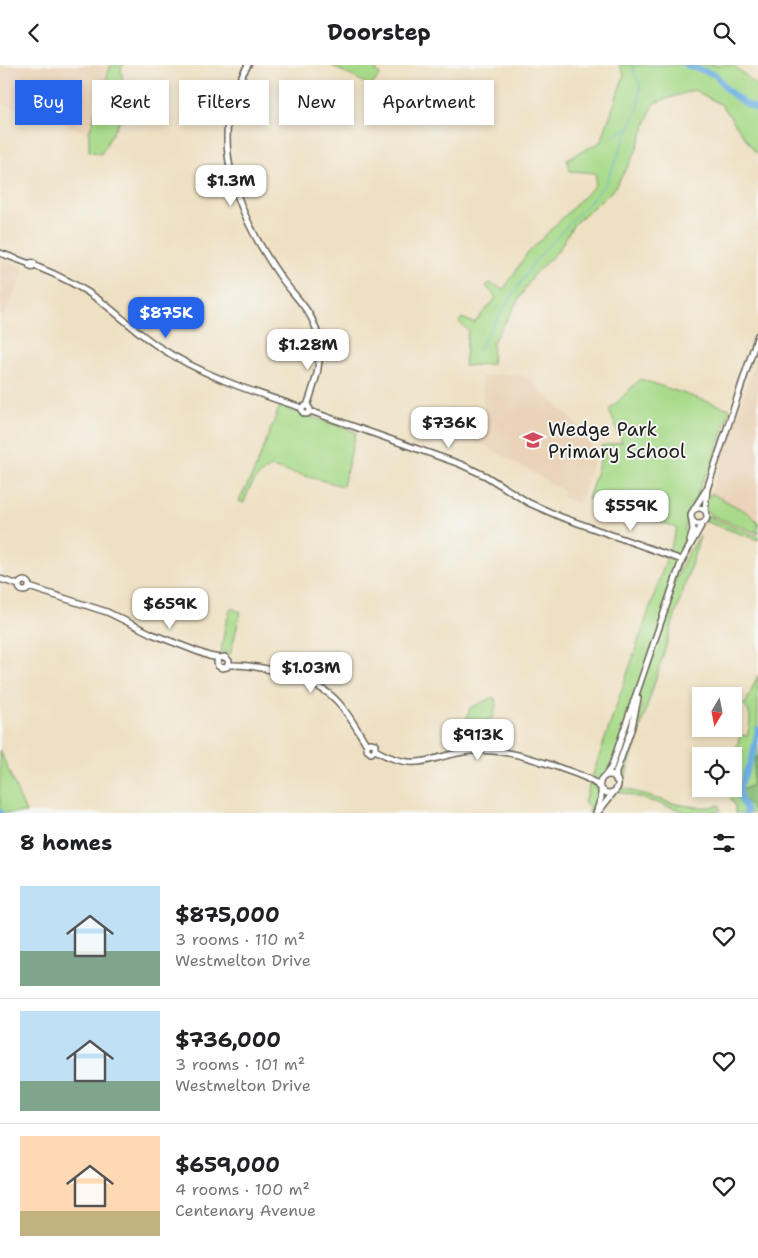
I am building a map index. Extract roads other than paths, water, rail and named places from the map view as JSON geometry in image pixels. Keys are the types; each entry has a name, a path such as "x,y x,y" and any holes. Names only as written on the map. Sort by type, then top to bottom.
{"street":[{"path":"248,65 237,84 227,116 227,150 236,192 251,227 284,281 307,308 316,330 320,359 318,374 306,409"},
{"path":"0,253 73,284 100,301 155,344 204,373 224,382 460,464 486,476 530,503 561,517 682,560"},
{"path":"597,813 601,798 600,783 611,768 682,560 707,518 705,510 707,489 758,335"},
{"path":"688,548 693,530 690,515 707,489"},
{"path":"694,509 700,508 705,510"},
{"path":"692,521 696,524 702,524"},
{"path":"0,579 19,585 25,581 29,584 29,587 106,612 152,634 218,660 225,657 228,663"},
{"path":"218,660 221,668 226,667 228,663"},
{"path":"228,663 265,668 320,687 336,699 348,713 367,745 370,743 375,744 376,750 388,757 412,763 426,763 470,751 502,752 528,758 589,779 606,793 613,793"},
{"path":"597,813 617,787 616,772 632,727 642,678"},
{"path":"589,779 612,776 616,780"}],"waterway":[{"path":"479,350 534,262 605,185 639,105 640,85 633,70 634,65"},
{"path":"686,65 716,75 727,90 758,110"},
{"path":"612,136 627,128"},
{"path":"746,813 747,811 740,798 740,787 753,754 758,729"}],"place":[{"name":"Wedge Park Primary School","path":"533,440"}]}
